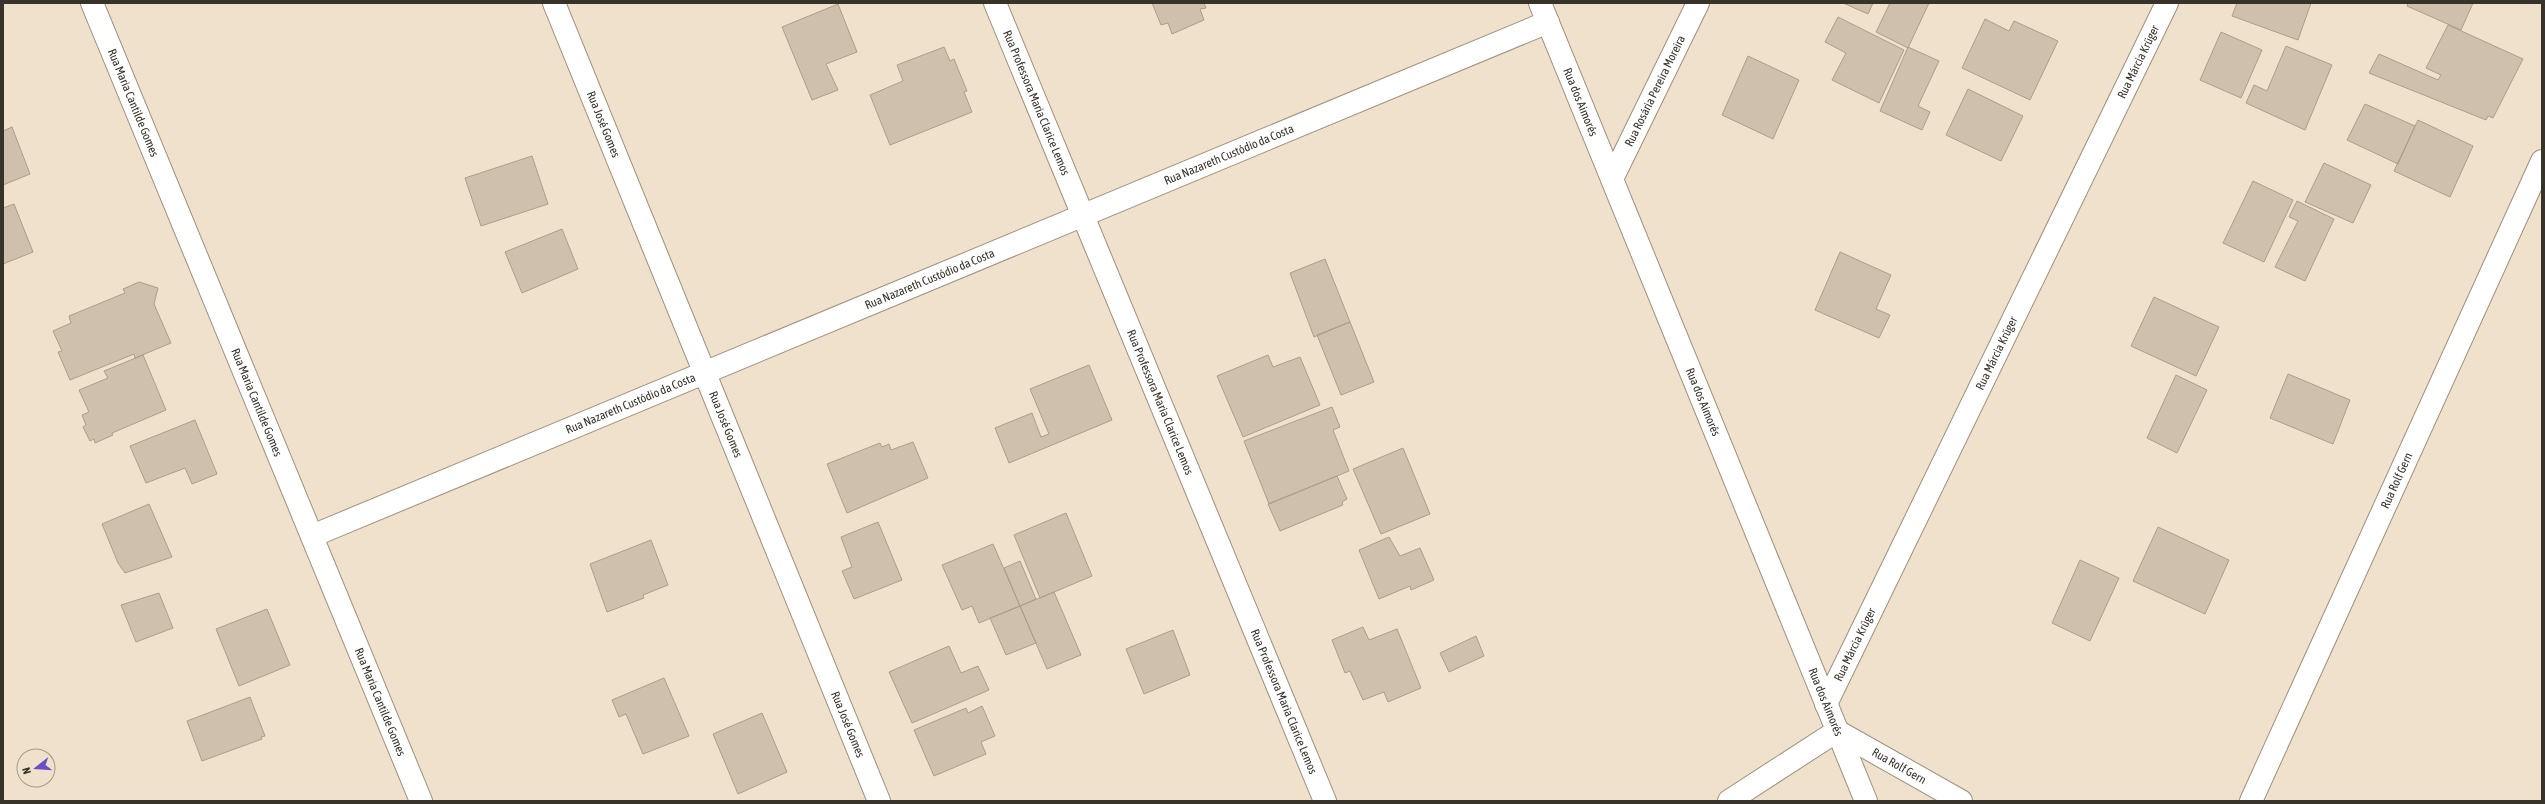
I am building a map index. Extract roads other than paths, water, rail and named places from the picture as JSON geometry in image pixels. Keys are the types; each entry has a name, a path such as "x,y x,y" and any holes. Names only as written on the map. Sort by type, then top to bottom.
{"street":[{"name":"Rua Maria Cantilde Gomes","path":"92,3 421,801"},
{"name":"Rua José Gomes","path":"554,3 879,801"},
{"name":"Rua Professora Maria Clarice Lemos","path":"995,3 1325,801"},
{"name":"Rua Rosária Pereira Moreira","path":"1612,179 1698,3"},
{"name":"Rua Márcia Krüger","path":"1826,704 2167,3"},
{"name":"Rua Nazareth Custódio da Costa","path":"312,536 1083,215 1544,12"},
{"name":"Rua dos Aimorés","path":"1544,12 1866,801"},
{"name":"Rua Rolf Gern","path":"2251,801 2542,161"},
{"name":"Rua Rolf Gern","path":"1837,731 1960,801"},
{"path":"1729,801 1837,731"}]}
